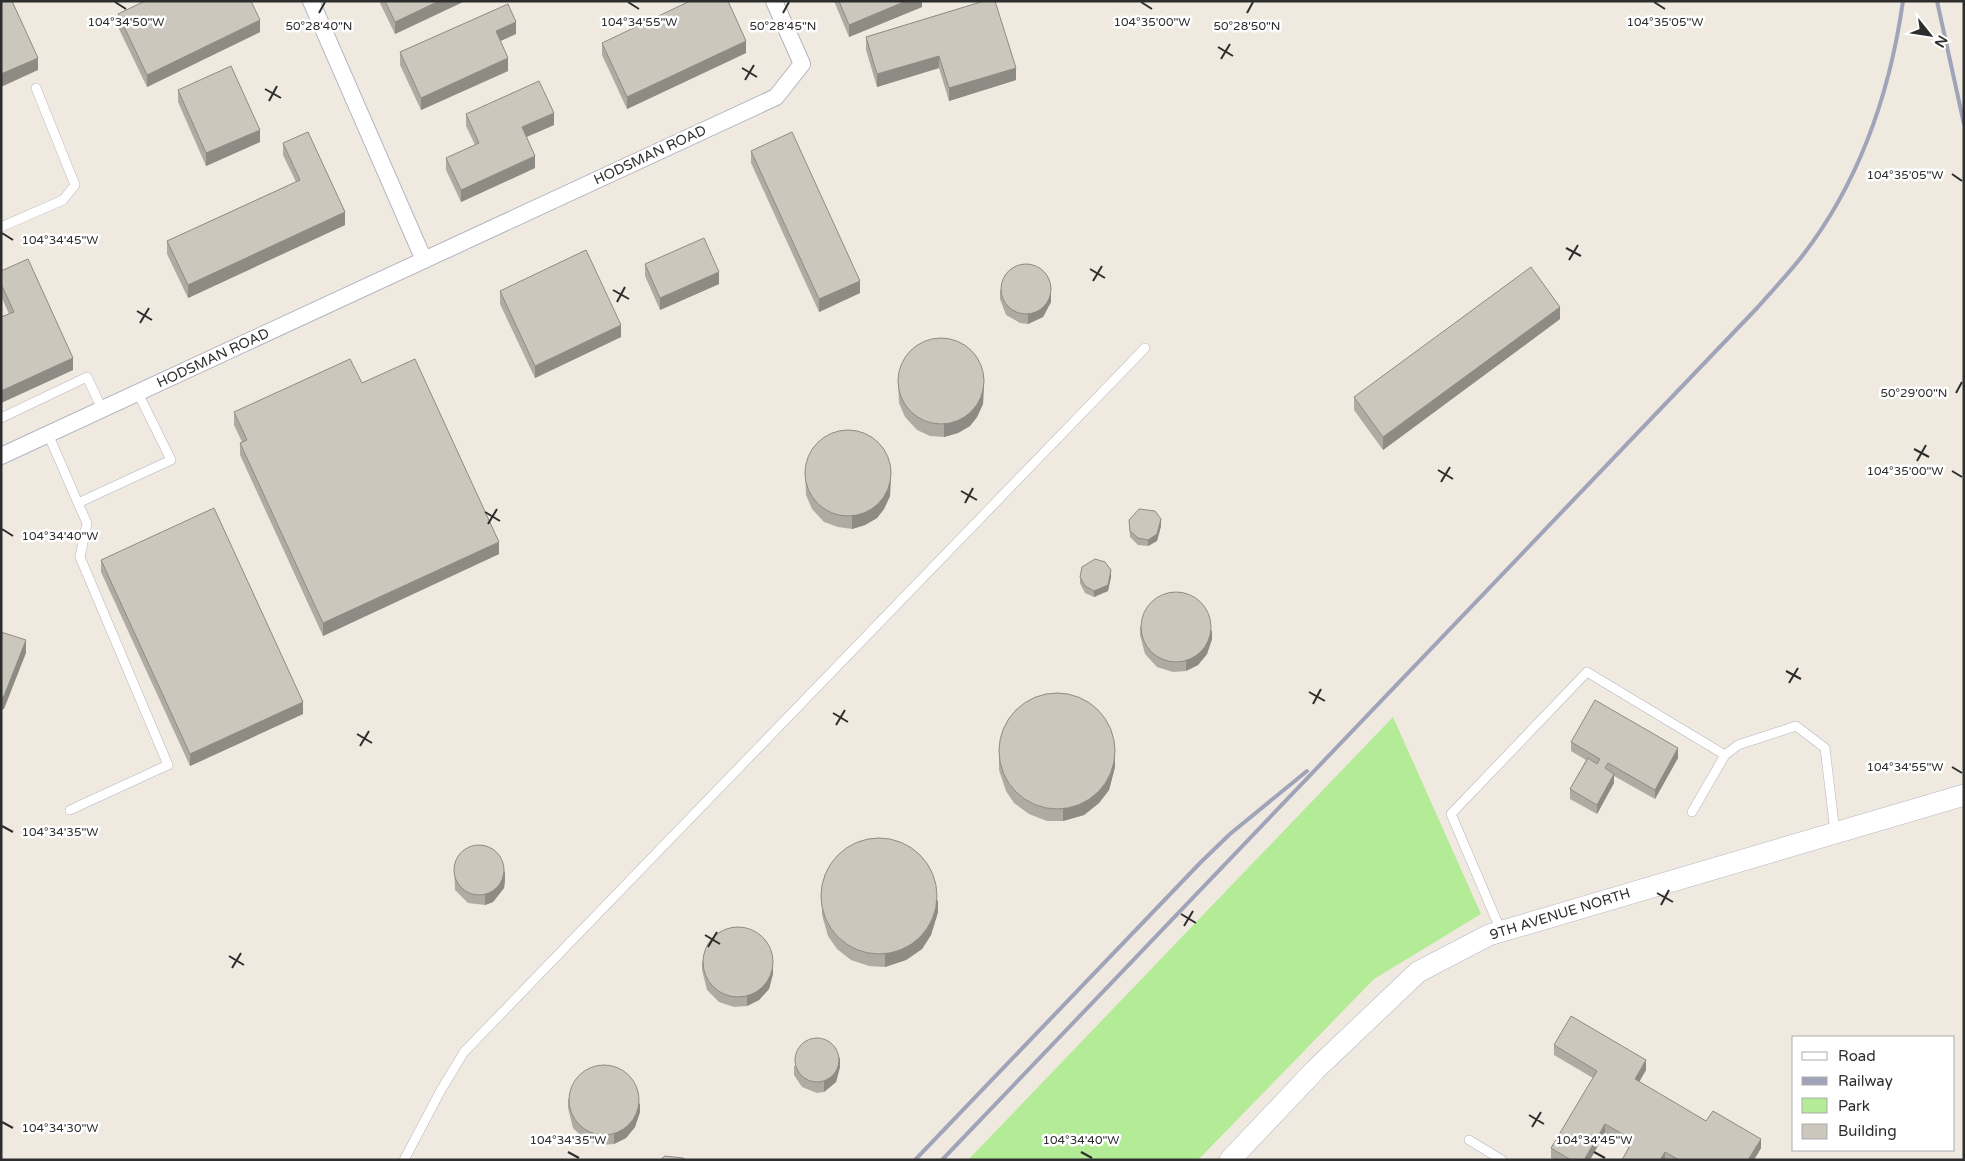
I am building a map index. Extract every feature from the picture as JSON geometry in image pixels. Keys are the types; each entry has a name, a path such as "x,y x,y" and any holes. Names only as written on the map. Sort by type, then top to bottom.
{"street":[{"path":"311,1 424,260"},
{"name":"HODSMAN ROAD","path":"1,456 776,97 802,64 774,1"},
{"name":"9TH AVENUE NORTH","path":"1230,1160 1316,1069 1418,972 1501,931 1964,795"}],"lane":[{"path":"1,227 63,200 74,185 36,88"},
{"path":"404,1160 441,1090 464,1052 1145,348"},
{"path":"1,418 87,377 102,409"},
{"path":"78,503 171,460 138,393"},
{"path":"48,434 87,523 80,557 168,765 70,810"},
{"path":"1501,931 1451,814 1587,672 1725,755"},
{"path":"1692,812 1725,755 1738,745 1796,726 1825,748 1835,833"},
{"path":"1469,1140 1502,1160"}],"green space":[{"path":"1393,717 1481,914 1374,979 1198,1160 968,1160"}],"building":[{"path":"1,1 12,1 38,58 1,74"},
{"path":"145,1 251,1 260,20 147,75 118,14"},
{"path":"385,1 439,1 395,22"},
{"path":"690,1 728,1 746,41 627,97 602,43"},
{"path":"839,1 906,1 849,25"},
{"path":"984,1 995,1 1016,68 949,88 939,56 877,74 866,37"},
{"path":"508,4 516,22 496,31 508,58 421,98 400,52"},
{"path":"231,66 260,130 206,153 178,90"},
{"path":"539,81 554,113 522,127 535,156 461,190 446,158 479,143 466,114"},
{"path":"308,132 345,212 188,285 167,241 300,180 283,143"},
{"path":"792,132 860,281 819,299 751,151"},
{"path":"704,238 719,272 660,298 645,264"},
{"path":"586,250 621,325 535,366 500,291"},
{"path":"28,259 73,358 1,391 1,317 14,312 1,284 1,271"},
{"path":"1026,264 1036,266 1044,271 1049,279 1051,289 1049,299 1044,307 1036,312 1026,314 1016,312 1008,307 1003,299 1001,289 1003,279 1008,271 1016,266"},
{"path":"1531,267 1560,307 1383,437 1354,397"},
{"path":"941,338 957,341 965,345 977,357 981,365 984,381 981,397 977,405 965,417 957,421 941,424 925,421 917,417 905,405 901,397 898,381 901,365 905,357 917,345 925,341"},
{"path":"350,359 362,383 415,359 499,542 323,623 240,443 247,440 234,412"},
{"path":"848,430 864,433 872,437 884,449 888,457 891,473 888,489 884,497 872,509 864,513 848,516 832,513 824,509 812,497 808,489 805,473 808,457 812,449 824,437 832,433"},
{"path":"214,508 303,702 190,754 101,560"},
{"path":"1139,509 1155,511 1161,519 1157,534 1148,540 1138,538 1130,531 1129,520"},
{"path":"1095,559 1105,562 1111,570 1108,585 1094,591 1085,586 1080,577 1082,567"},
{"path":"1183,592 1196,598 1205,607 1209,613 1211,627 1209,641 1201,652 1190,660 1169,662 1162,660 1151,652 1143,641 1141,620 1143,613 1151,602 1162,594"},
{"path":"1,632 26,640 4,696 1,698"},
{"path":"1057,693 1079,698 1098,710 1110,729 1115,751 1110,773 1098,792 1079,804 1057,809 1035,804 1016,792 1004,773 999,751 1004,729 1016,710 1035,698"},
{"path":"1595,700 1678,748 1655,790 1608,763 1605,768 1614,774 1597,805 1570,789 1588,758 1597,764 1600,759 1571,742"},
{"path":"879,838 901,843 920,855 932,874 937,896 932,918 920,937 901,949 879,954 857,949 838,937 826,918 821,896 826,874 838,855 857,843"},
{"path":"484,845 497,852 503,860 503,880 497,888 489,894 474,895 461,888 455,880 454,865 461,852 469,846"},
{"path":"745,927 758,933 767,942 771,948 773,962 771,976 763,987 752,995 731,997 724,995 713,987 705,976 703,955 705,948 713,937 724,929"},
{"path":"1571,1016 1646,1060 1635,1079 1706,1121 1713,1111 1761,1139 1748,1160 1679,1160 1665,1152 1660,1160 1622,1160 1633,1140 1605,1124 1584,1160 1571,1160 1551,1148 1597,1071 1554,1045"},
{"path":"821,1038 833,1044 838,1051 838,1069 833,1076 826,1081 813,1082 805,1079 798,1072 795,1056 798,1048 805,1041"},
{"path":"611,1065 624,1071 633,1080 637,1086 639,1100 637,1114 629,1125 618,1133 597,1135 590,1133 579,1125 571,1114 569,1093 571,1086 579,1075 590,1067"},
{"path":"665,1156 683,1158 686,1160 660,1160"}],"railway":[{"path":"942,1160 1758,307 1803,255 1841,197 1870,134 1890,69 1903,1"},
{"path":"1937,1 1964,124"},
{"path":"915,1160 1201,862 1230,834 1307,771"}]}
